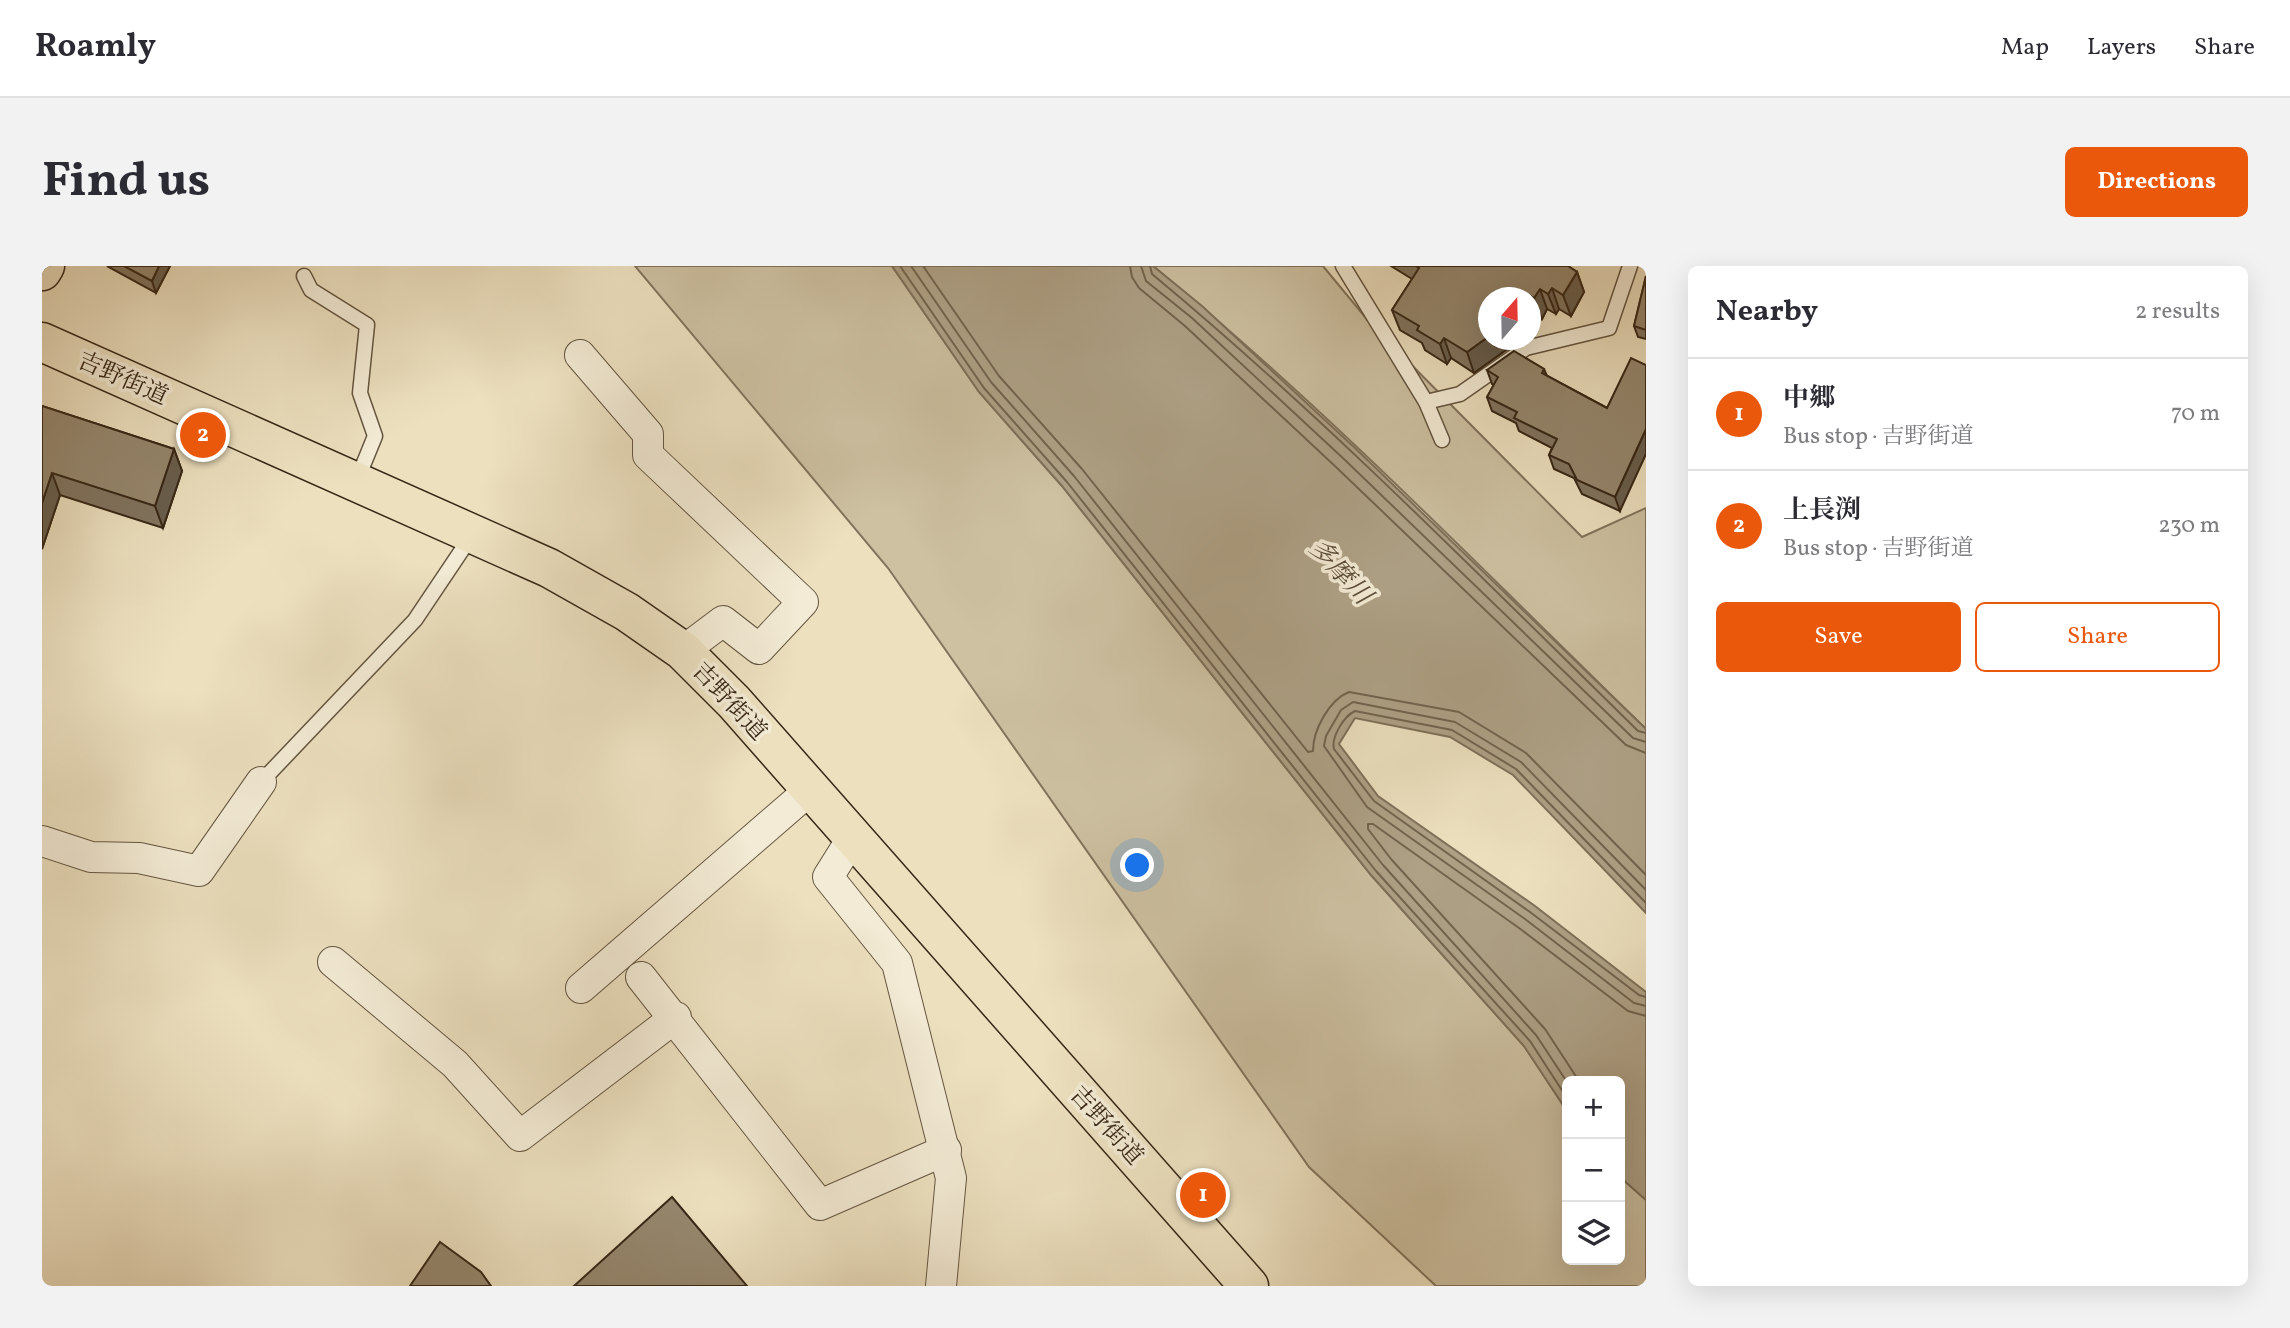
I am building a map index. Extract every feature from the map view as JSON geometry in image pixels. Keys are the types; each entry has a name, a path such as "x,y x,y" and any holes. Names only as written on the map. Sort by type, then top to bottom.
{"main road":[{"path":"42,271 45,266"},
{"name":"吉野街道","path":"42,342 549,568 627,612 683,652 734,702 1249,1286"}],"street":[{"path":"580,355 648,434 648,455 803,602 760,649 723,621 683,652"},
{"path":"42,841 91,857 139,858 199,871 261,782"},
{"path":"581,988 811,789"},
{"path":"853,837 828,877 897,963 951,1178 940,1286"},
{"path":"334,962 455,1064 520,1136 676,1017"},
{"path":"641,977 676,1017 820,1205 946,1150"}],"lane":[{"path":"1343,266 1426,402 1442,440"},
{"path":"1426,402 1460,394 1526,348 1609,328 1630,266"},
{"path":"304,276 312,290 367,325 360,393 375,436 356,481"},
{"path":"261,782 415,620 473,534"}],"shaded area":[{"path":"635,266 892,266 979,392 1062,486 1371,875 1524,1046 1562,1103 1562,1265 1625,1265 1625,1181 1646,1200 1646,1286 1436,1286 1309,1167 888,568"},
{"path":"1153,266 1323,266 1370,323 1582,537 1646,508 1646,729 1343,434"}],"water":[{"name":"多摩川","path":"892,266 1153,266 1202,306 1355,448 1646,729 1646,913 1513,775 1450,737 1355,718 1339,744 1378,796 1535,906 1646,992 1646,1200 1625,1181 1625,1076 1562,1076 1562,1103 1524,1046 1371,875 1062,486 979,392"}],"building":[{"path":"124,266 159,266 152,281"},
{"path":"1416,266 1568,266 1577,272 1563,295 1552,288 1548,294 1541,287 1478,287 1478,344 1467,352 1444,338 1440,344 1417,330 1419,326 1392,310 1419,268"},
{"path":"1646,276 1646,330 1634,326"},
{"path":"1514,351 1544,369 1542,373 1607,408 1631,358 1646,365 1646,429 1615,497 1577,480 1569,464 1549,455 1557,439 1514,418 1517,412 1487,397 1498,377 1487,370"},
{"path":"42,406 174,449 155,506 52,473 42,503"},
{"path":"672,1197 747,1286 574,1286"},
{"path":"440,1242 481,1272 491,1286 410,1286"}],"place":[{"name":"上長渕","path":"203,435"},
{"name":"中郷","path":"1203,1195"}]}
